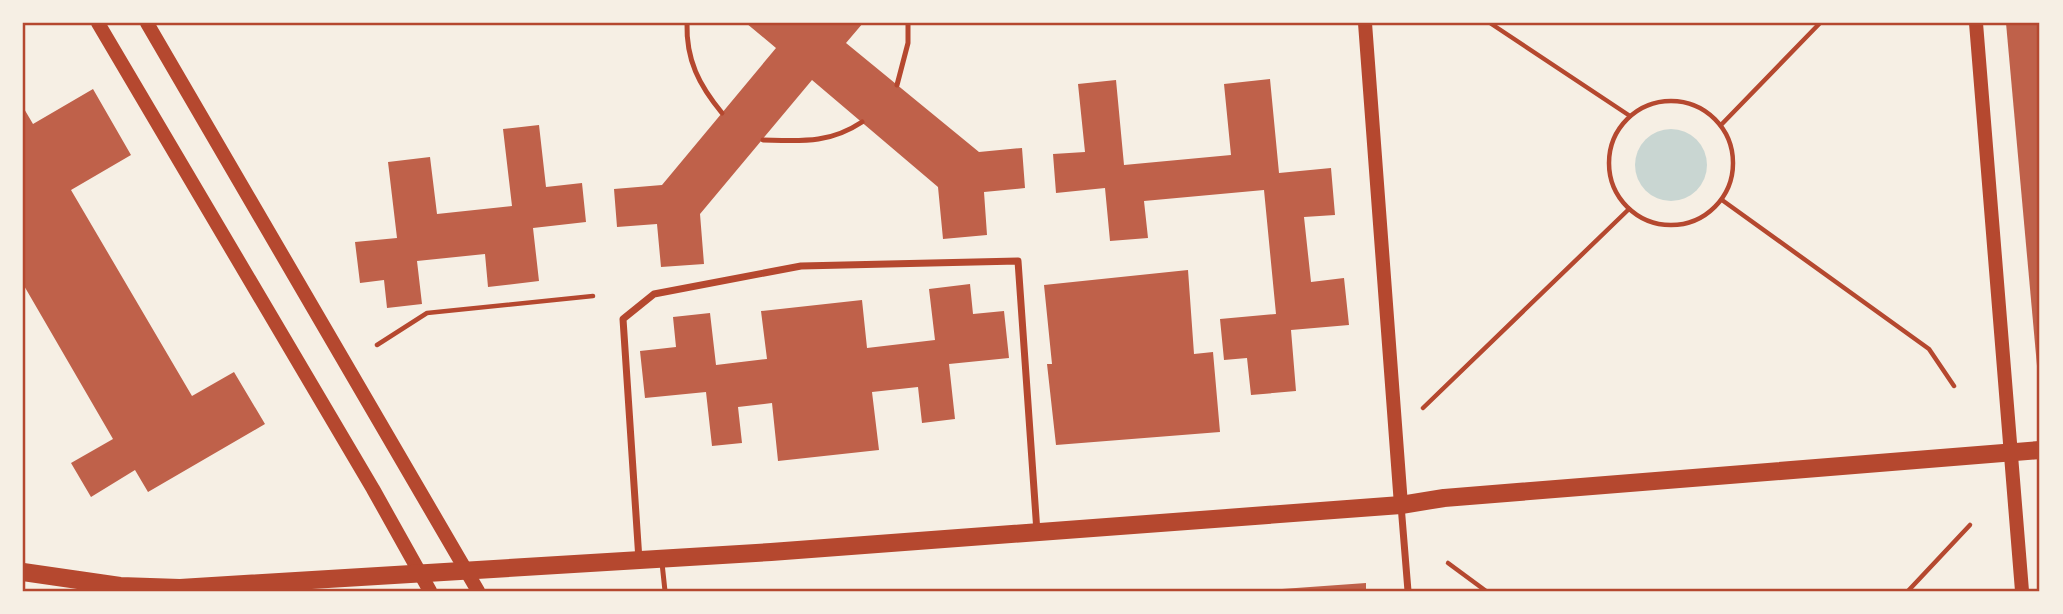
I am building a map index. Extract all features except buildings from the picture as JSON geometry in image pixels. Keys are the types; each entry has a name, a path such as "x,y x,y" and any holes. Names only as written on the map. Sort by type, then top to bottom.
{"main road":[{"path":"98,23 421,583 430,591"},
{"path":"147,23 478,591"},
{"path":"1364,23 1401,505"},
{"path":"1976,23 2022,591"},
{"path":"23,572 158,589 421,583 467,572 1401,505 1444,498 2040,450"}],"street":[{"path":"639,561 623,319 654,294 801,266 1018,261 1037,532"},
{"path":"1401,505 1408,591"}],"lane":[{"path":"687,23 691,62 701,87 722,113"},
{"path":"897,85 908,43 908,23"},
{"path":"764,140 814,142 832,138 862,122"},
{"path":"662,559 665,591"}],"path":[{"path":"1490,23 1630,116"},
{"path":"1721,125 1820,23"},
{"path":"1678,100 1699,107 1721,125 1731,144 1734,159 1731,180 1722,200 1702,218 1681,225 1648,221 1629,209 1616,192 1609,171 1610,149 1617,132 1630,116 1648,104 1678,100"},
{"path":"1722,200 1929,349 1954,386"},
{"path":"1423,408 1629,209"},
{"path":"377,345 427,313 593,296"},
{"path":"1908,591 1970,525"},
{"path":"1448,563 1486,591"}],"shaded area":[{"path":"1678,129 1697,139 1705,151 1705,179 1697,191 1685,199 1664,201 1645,191 1637,179 1635,158 1645,139 1657,131"}]}
